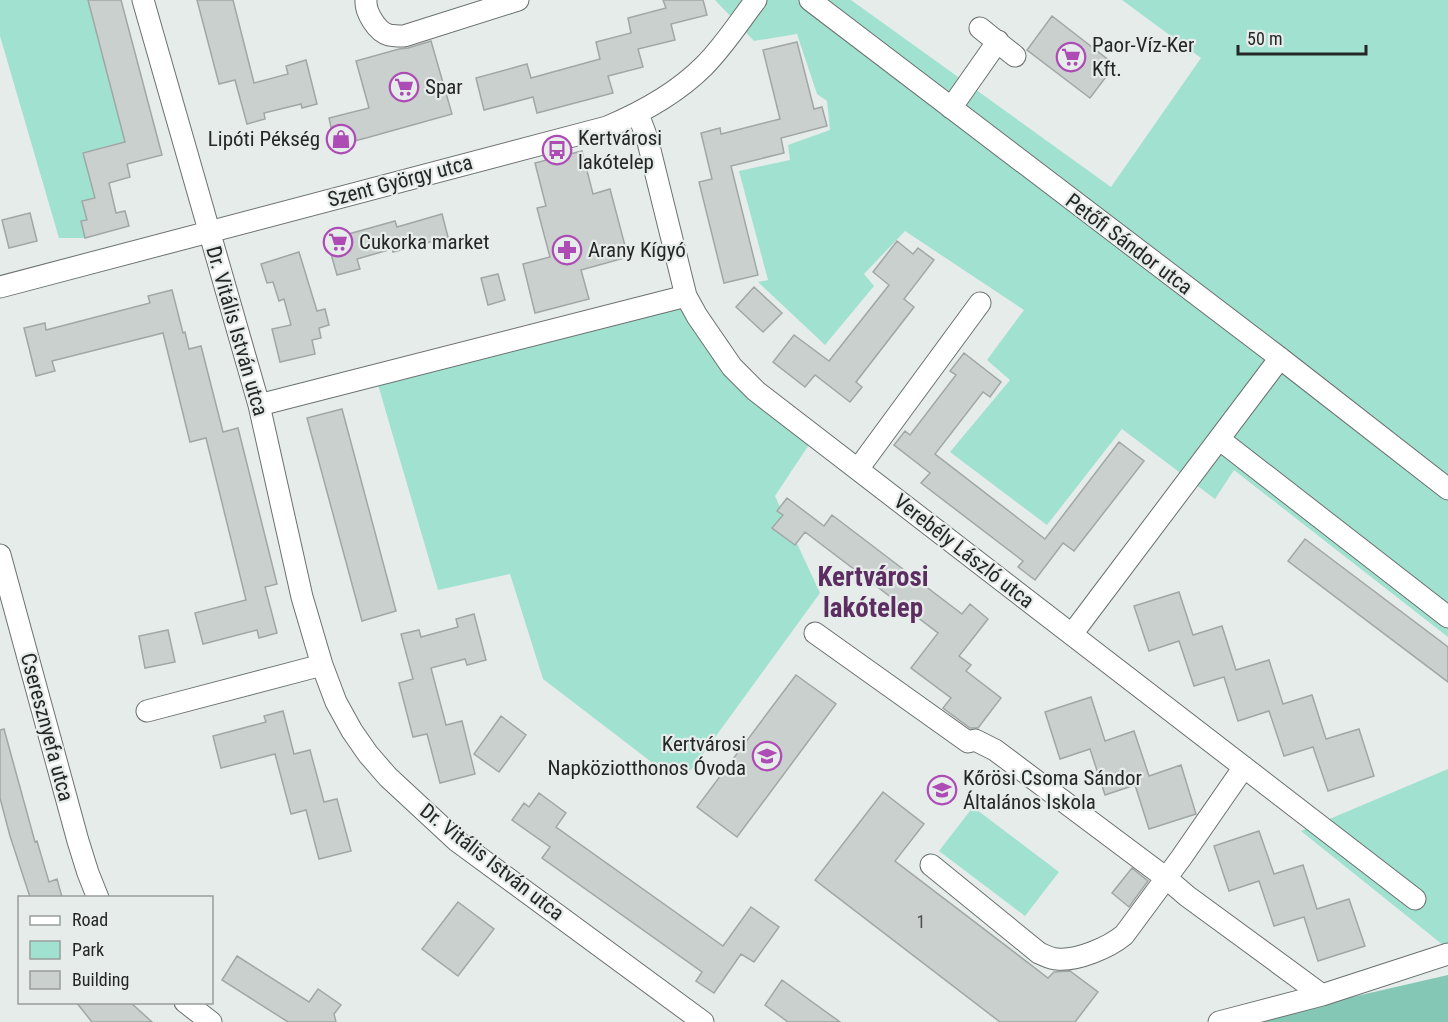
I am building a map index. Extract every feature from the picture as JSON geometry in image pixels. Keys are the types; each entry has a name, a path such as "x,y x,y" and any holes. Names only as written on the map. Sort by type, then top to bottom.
{"street":[{"name":"Dr. Vitális István utca","path":"143,0 259,405 302,597 322,665 336,702 352,731 388,777 457,841 703,1022"},
{"path":"366,0 366,6 376,26 387,35 404,36 502,2"},
{"name":"Szent György utca","path":"0,287 607,127 638,114 682,85 705,65 756,0"},
{"name":"Petőfi Sándor utca","path":"810,0 1448,489"},
{"path":"980,28 1016,56"},
{"path":"951,108 998,41"},
{"name":"Verebély László utca","path":"638,114 648,138 686,296 732,367 756,391 1415,899"},
{"path":"259,405 686,296"},
{"path":"858,469 980,303"},
{"path":"1072,634 1280,358"},
{"path":"1219,439 1448,618"},
{"name":"Cseresznyefa utca","path":"0,555 78,841 98,896"},
{"path":"815,633 968,742 975,740 995,750 1322,995"},
{"path":"147,711 322,665"},
{"path":"931,865 1038,953 1057,959 1076,957 1099,950 1124,935 1244,767"},
{"path":"1219,1022 1322,995 1448,954"},
{"path":"188,1004 211,1022"}],"green space":[{"path":"0,0 88,0 127,148 104,147 83,153 95,198 82,201 87,220 81,222 85,238 59,238 0,36"},
{"path":"715,0 851,0 1111,187 1201,58 1122,0 1448,0 1448,637 1234,470 1215,499 1122,429 1047,525 950,452 1010,380 987,360 1024,310 905,231 864,274 874,286 825,345 758,282 768,280 739,171 790,160 788,145 830,130 827,101 817,94 797,34 754,41"},
{"path":"692,287 718,343 748,379 818,431 775,496 820,593 692,769 671,777 543,679 510,574 438,590 374,371"},
{"path":"1448,769 1448,949 1301,831"},
{"path":"973,807 1059,872 1025,916 939,851"},
{"path":"1448,975 1448,1022 1262,1022 1326,1003"}],"building":[{"path":"88,0 121,0 162,155 127,164 130,177 109,183 116,213 125,211 129,226 85,238 81,221 87,220 82,201 95,198 83,153 125,142"},
{"path":"197,0 233,0 254,83 288,74 286,66 306,60 317,104 302,108 301,104 264,113 265,119 247,124 235,80 219,84"},
{"path":"663,0 703,0 707,15 671,24 675,40 638,49 643,67 608,76 613,93 537,113 533,97 484,110 476,78 527,64 531,78 600,59 596,42 631,33 628,18 666,8"},
{"name":"Paor-Víz-Ker Kft.","path":"1052,16 1115,65 1090,98 1027,50"},
{"name":"Spar","path":"431,41 452,114 335,146 329,118 369,108 356,61"},
{"path":"797,42 814,109 822,107 827,126 781,138 784,153 731,166 758,275 724,283 699,182 712,179 701,133 720,128 721,134 780,119 763,50"},
{"path":"582,151 593,194 610,189 628,257 581,270 589,299 535,313 523,264 550,257 537,208 546,206 535,163"},
{"path":"30,213 37,241 9,248 2,220"},
{"path":"442,214 448,237 357,259 360,269 337,275 327,240 395,221 397,227"},
{"path":"897,241 913,254 918,248 934,260 904,299 914,307 856,382 862,387 850,402 815,375 805,387 773,362 794,335 829,361 889,285 873,272"},
{"path":"299,252 317,311 325,309 329,325 319,328 321,338 312,340 315,354 280,362 272,329 291,325 284,299 279,301 273,282 267,283 261,264"},
{"path":"498,274 505,300 488,305 481,278"},
{"path":"754,287 782,313 763,332 736,307"},
{"path":"172,290 189,349 201,346 223,432 238,428 277,584 265,587 277,633 259,638 257,630 203,644 195,613 246,600 206,438 190,442 163,333 52,361 55,371 36,376 24,328 45,323 46,330 150,303 148,296"},
{"path":"964,353 1001,382 990,397 983,392 935,454 1045,539 1119,442 1144,461 1074,551 1063,543 1035,580 1018,567 1023,561 921,483 930,473 894,445 905,431 910,435 956,375 950,371"},
{"path":"342,409 396,611 362,621 307,418"},
{"path":"787,498 824,526 832,515 962,614 970,604 988,619 959,656 971,665 966,671 1001,698 978,728 970,728 943,708 951,698 911,668 938,633 805,532 795,545 772,528 783,515 777,511"},
{"path":"1305,539 1448,647 1448,682 1288,561"},
{"path":"1179,592 1193,635 1222,626 1236,670 1269,660 1283,704 1312,695 1326,739 1359,729 1374,776 1328,791 1313,747 1284,756 1269,711 1238,721 1224,677 1194,686 1179,641 1149,651 1134,606"},
{"path":"474,614 486,660 467,665 465,659 431,668 446,725 462,721 475,774 440,783 427,734 413,737 399,683 413,679 401,634 419,630 421,637 458,627 456,619"},
{"path":"168,630 175,662 145,668 139,636"},
{"name":"Kertvárosi Napköziotthonos Óvoda","path":"796,675 836,704 737,837 697,807"},
{"path":"1091,697 1105,741 1134,731 1149,776 1181,765 1196,814 1149,829 1135,785 1105,795 1090,749 1060,759 1045,712"},
{"path":"283,711 294,754 310,750 324,802 337,799 351,851 319,859 306,810 291,814 275,754 221,768 213,736 266,722 264,716"},
{"path":"501,716 526,735 499,772 474,754"},
{"path":"4,729 35,842 37,841 49,882 57,879 62,896 30,896 0,798 0,730"},
{"path":"883,792 924,824 895,861 1048,978 1054,972 1070,971 1098,992 1075,1022 1000,1022 815,880"},
{"path":"539,793 566,813 556,827 723,946 751,907 779,927 754,962 741,954 714,993 696,981 702,972 542,858 550,847 512,820 524,803 529,807"},
{"path":"1259,831 1274,874 1303,865 1317,909 1349,899 1365,946 1318,961 1304,917 1274,926 1259,881 1229,891 1214,846"},
{"path":"1132,868 1148,881 1129,907 1112,893"},
{"path":"458,902 494,929 458,976 422,949"},
{"path":"237,956 309,1002 318,989 341,1005 334,1014 336,1022 288,1022 222,980"},
{"path":"782,980 840,1022 788,1022 765,1005"},
{"path":"78,1004 132,1004 152,1022 92,1022"}],"place":[{"name":"Paor-Víz-Ker Kft.","path":"1071,57"},
{"name":"Spar","path":"404,87"},
{"name":"Lipóti Pékség","path":"341,139"},
{"name":"Kertvárosi lakótelep","path":"557,150"},
{"name":"Cukorka market","path":"338,242"},
{"name":"Arany Kígyó","path":"567,250"},
{"name":"Kertvárosi Napköziotthonos Óvoda","path":"767,756"},
{"name":"Kőrösi Csoma Sándor Általános Iskola","path":"942,790"}],"district":[{"name":"Kertvárosi lakótelep","path":"873,592"}]}
